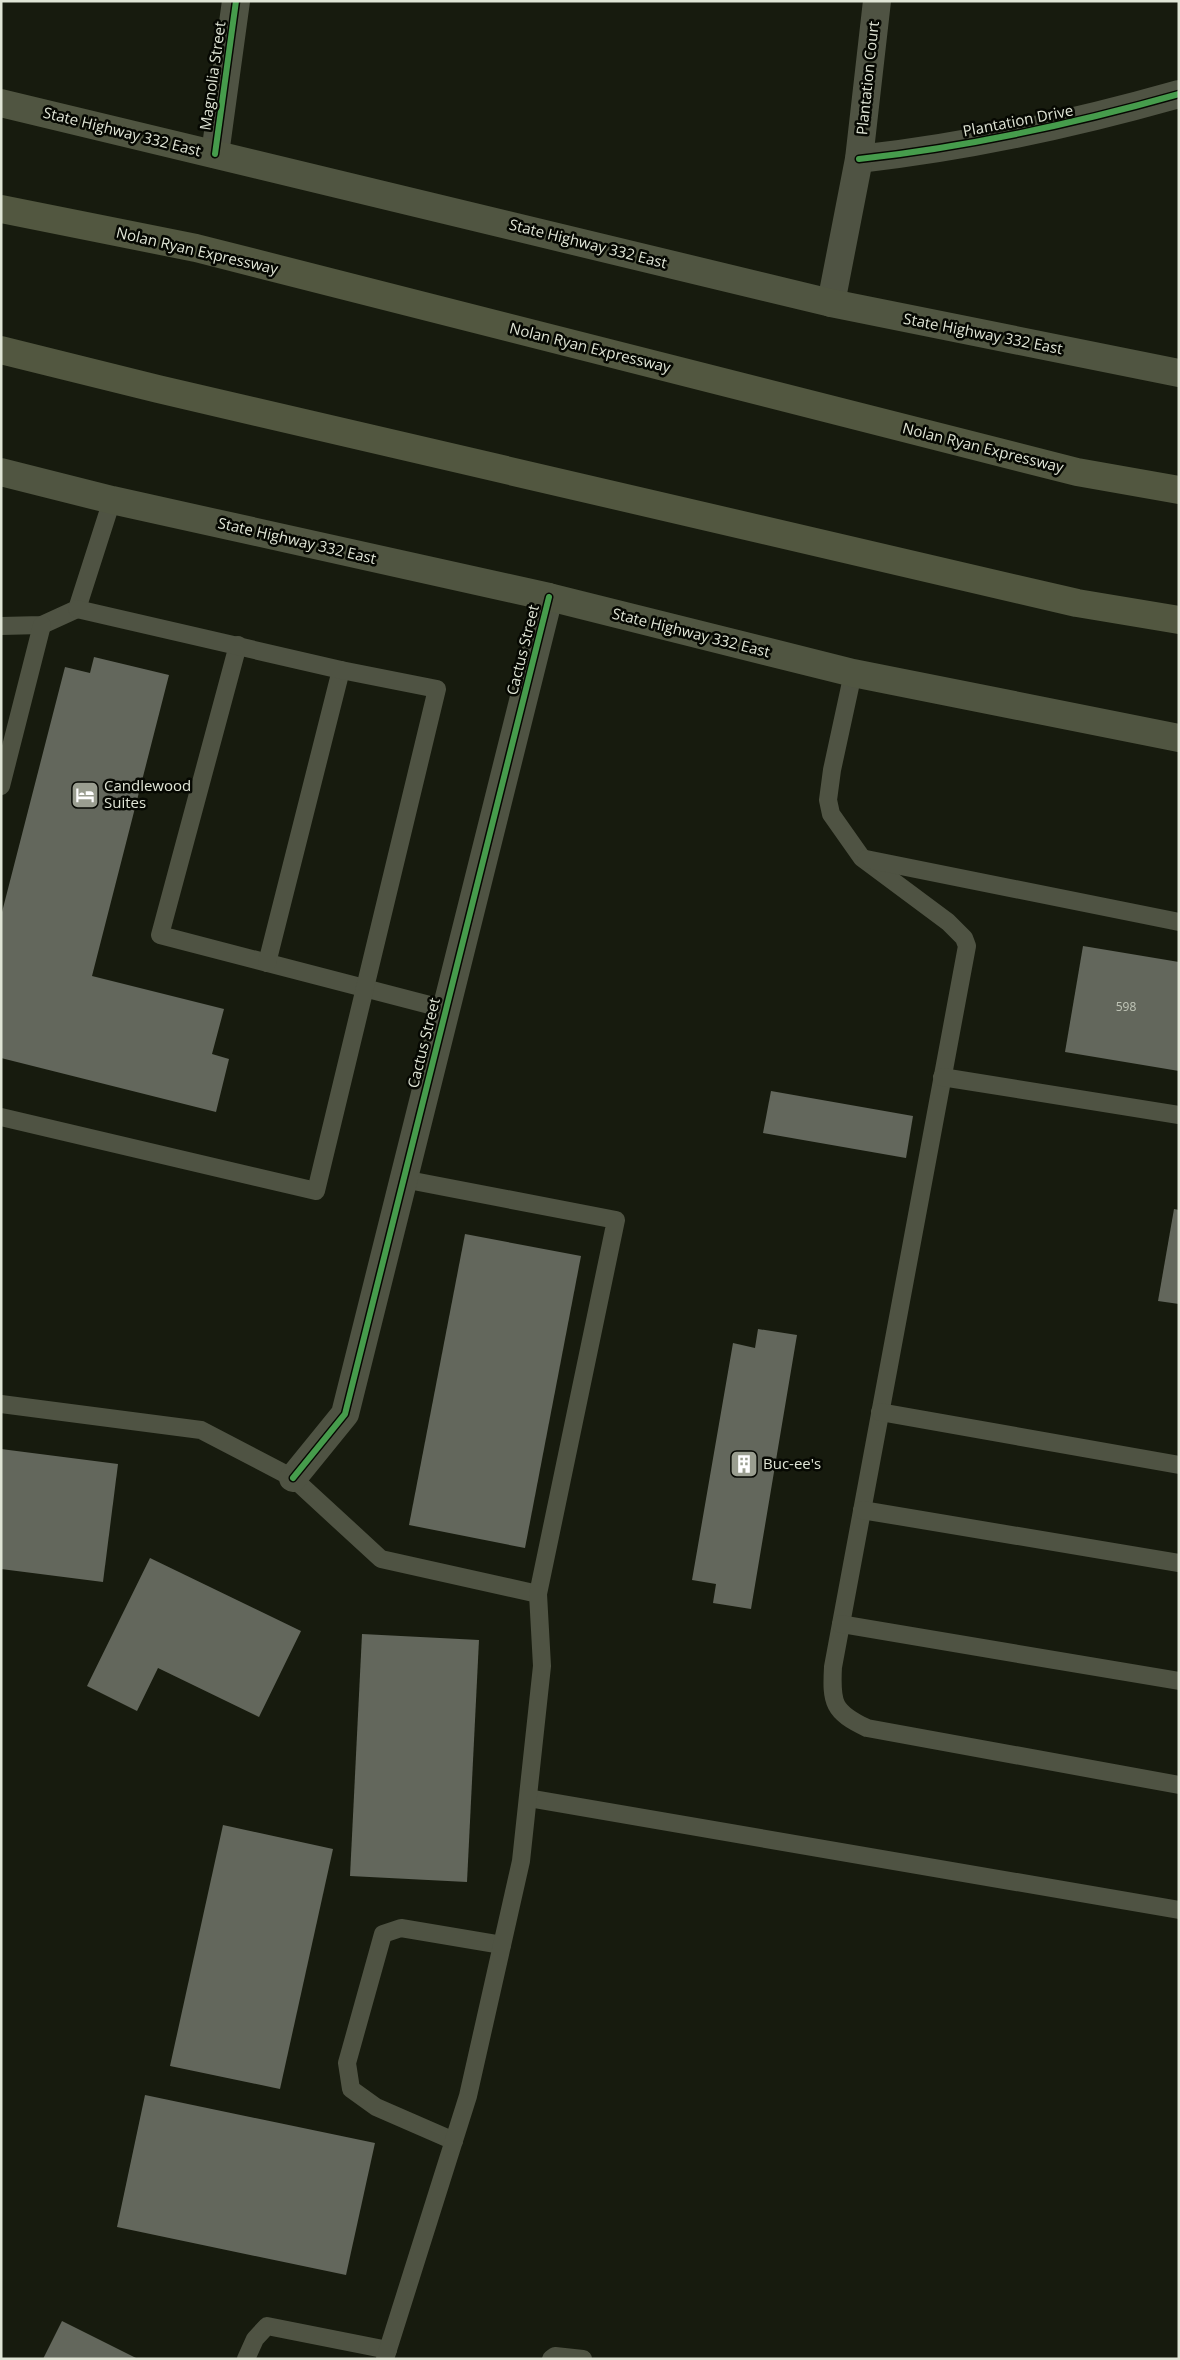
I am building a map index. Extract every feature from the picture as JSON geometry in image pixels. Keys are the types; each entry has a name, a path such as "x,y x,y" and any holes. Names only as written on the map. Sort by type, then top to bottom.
{"highway":[{"name":"Nolan Ryan Expressway","path":"1,209 196,248 1077,472 1179,490"},
{"path":"1,350 158,389 1077,603 1179,620"}],"main road":[{"name":"State Highway 332 East","path":"1,102 831,303 1179,373"},
{"name":"State Highway 332 East","path":"1,472 112,500 549,597 853,673 1179,738"}],"street":[{"name":"Magnolia Street","path":"215,154 236,1"},
{"name":"Plantation Court","path":"831,303 859,159 876,1"},
{"name":"Plantation Drive","path":"859,159 920,153 1085,120 1179,94"},
{"name":"Cactus Street","path":"293,1478 345,1414 549,597"}],"lane":[{"path":"77,608 112,500"},
{"path":"1,626 42,625 77,608 341,670 437,688 316,1191 1,1117"},
{"path":"1,786 42,625"},
{"path":"238,645 160,935 445,1010"},
{"path":"267,963 341,670"},
{"path":"853,673 832,770 828,800 831,814 862,858 948,922 964,938 967,946 833,1667 832,1692 838,1709 848,1719 867,1728 1179,1785"},
{"path":"862,858 1179,922"},
{"path":"942,1077 1179,1115"},
{"path":"246,2359 255,2339 267,2326 387,2354 468,2096 521,1861 542,1666 538,1594 616,1220 404,1179"},
{"path":"1,1404 201,1430 293,1478 381,1559 538,1594"},
{"path":"880,1412 1179,1464"},
{"path":"862,1510 1179,1563"},
{"path":"841,1624 1179,1681"},
{"path":"528,1798 1179,1910"},
{"path":"454,2141 376,2106 351,2090 347,2063 383,1934 400,1928 502,1945"},
{"path":"551,2359 554,2356 583,2359"}],"building":[{"name":"Candlewood Suites","path":"94,657 169,675 92,976 224,1009 212,1054 229,1059 216,1112 1,1058 1,916 65,667 90,673"},
{"path":"1083,946 1179,962 1179,1071 1065,1052"},
{"path":"771,1091 913,1116 906,1158 763,1133"},
{"path":"1174,1209 1179,1210 1179,1304 1158,1301"},
{"path":"465,1234 581,1256 525,1548 409,1525"},
{"name":"Buc-ee's","path":"758,1329 797,1335 751,1609 713,1603 716,1584 692,1580 733,1343 755,1348"},
{"path":"1,1449 118,1464 103,1582 1,1569"},
{"path":"150,1558 301,1631 259,1717 158,1668 137,1711 87,1686"},
{"path":"362,1634 479,1640 467,1882 350,1876"},
{"path":"223,1825 333,1849 280,2089 170,2066"},
{"path":"145,2095 375,2143 346,2275 117,2227"},
{"path":"62,2321 138,2359 43,2359"}],"cycle path":[{"path":"215,154 236,1"},
{"path":"859,159 940,148 1060,125 1179,94"},
{"path":"293,1478 345,1414 549,597"}],"place":[{"name":"Candlewood Suites","path":"85,795"},
{"name":"Buc-ee's","path":"744,1464"}]}
